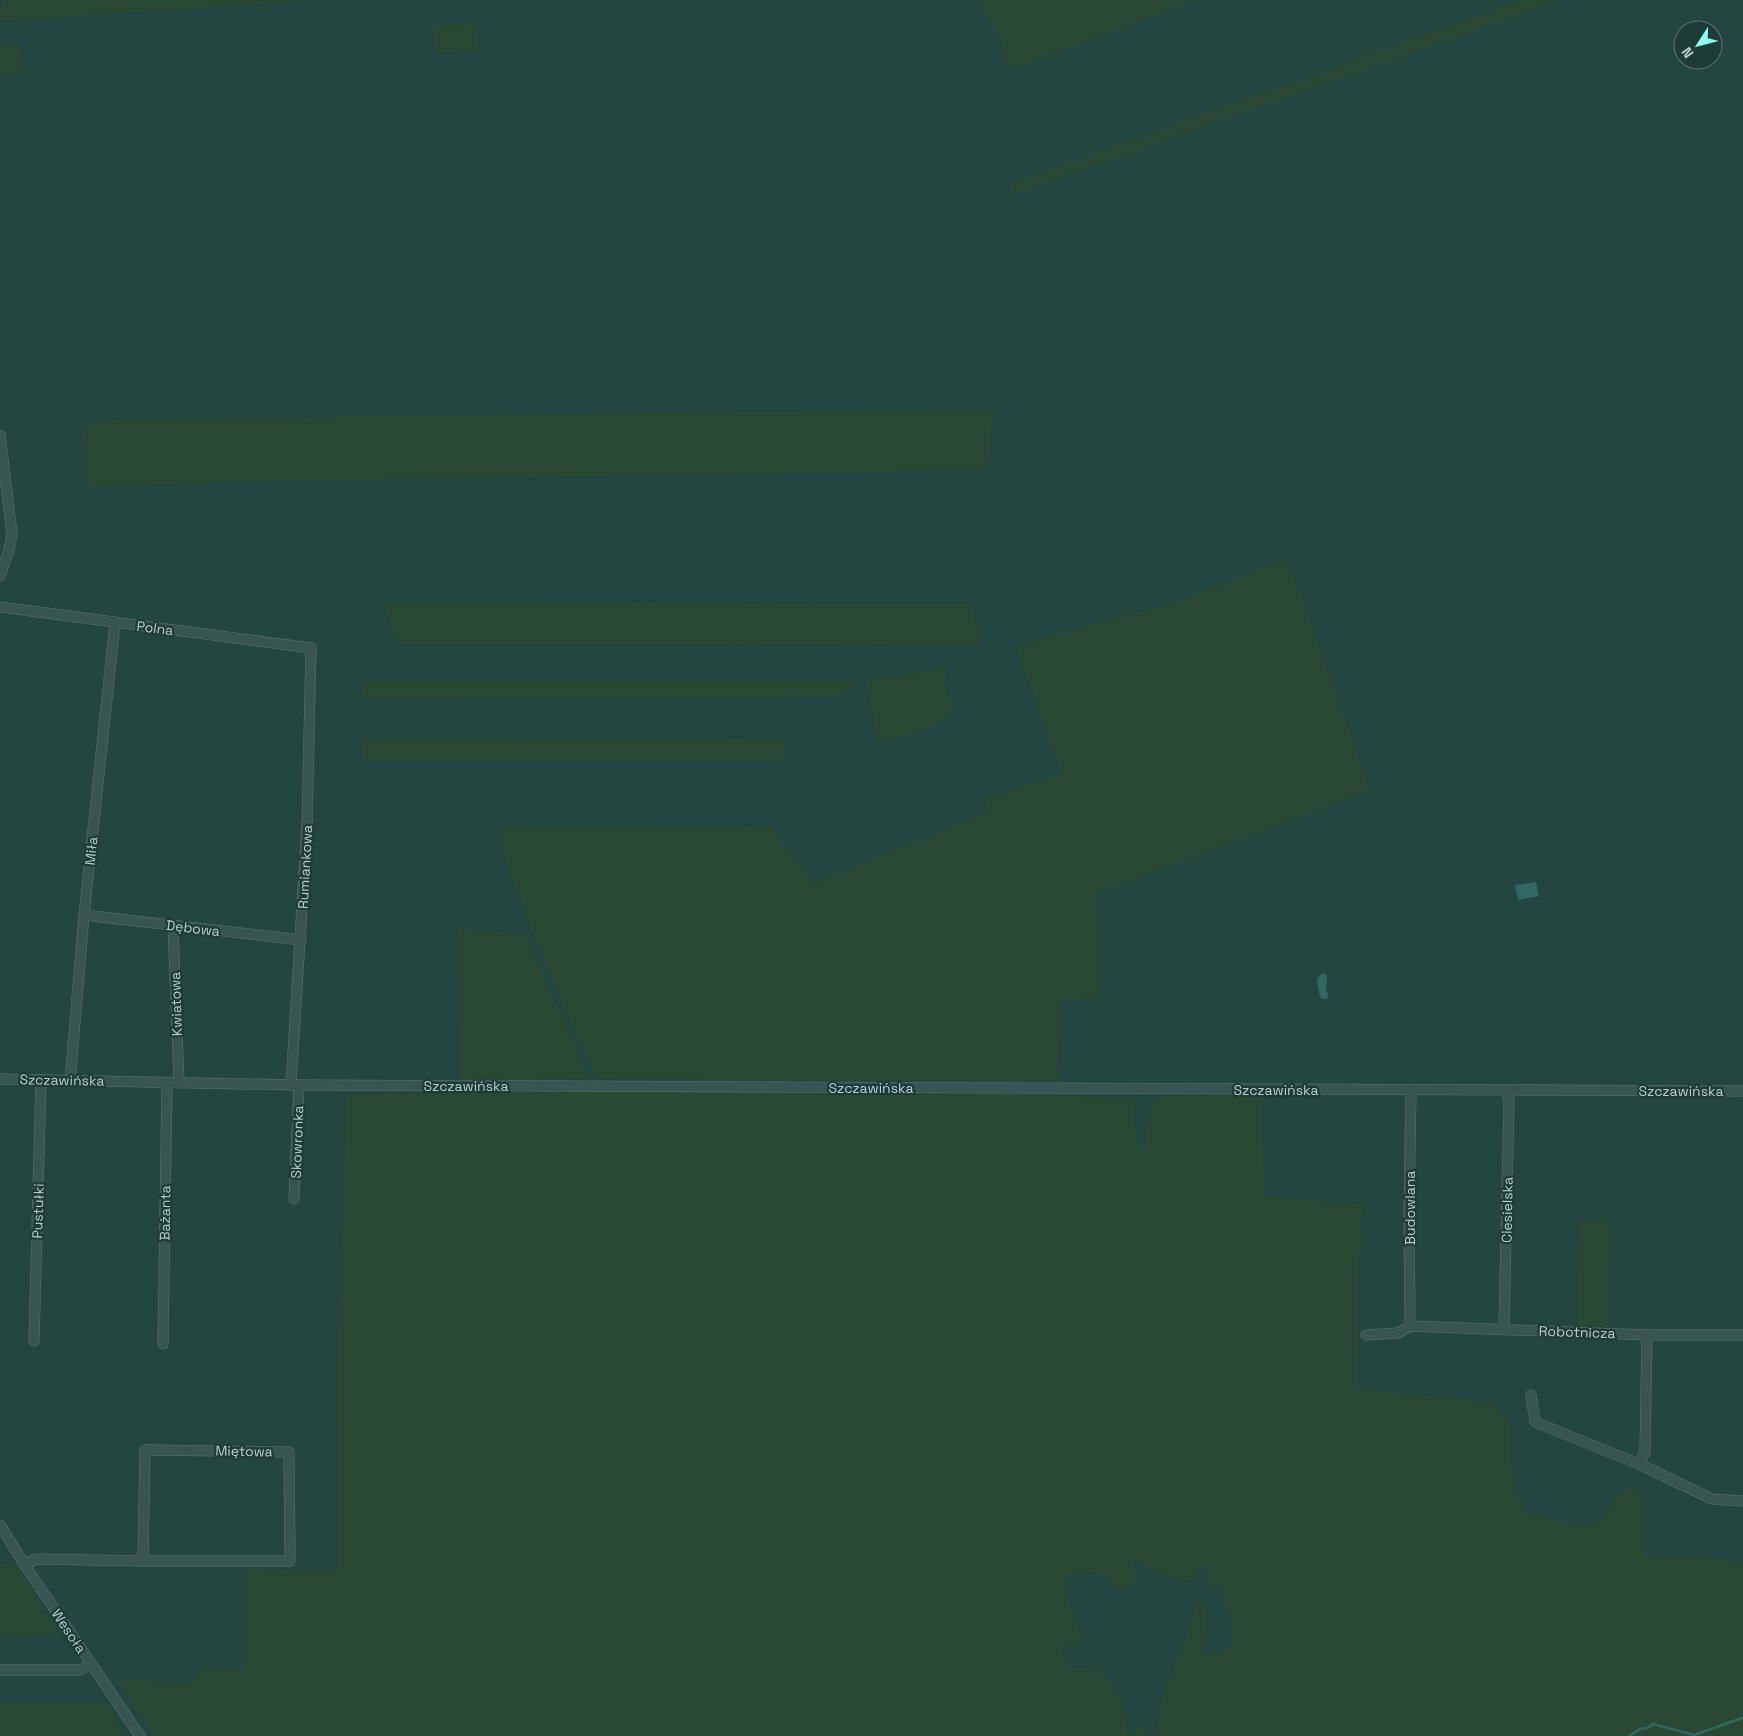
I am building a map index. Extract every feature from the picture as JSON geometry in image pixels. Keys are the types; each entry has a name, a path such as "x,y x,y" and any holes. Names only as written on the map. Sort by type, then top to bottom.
{"street":[{"path":"0,435 12,525 11,543 0,576"},
{"name":"Polna","path":"0,607 311,648"},
{"name":"Miła","path":"70,1081 84,915 115,622"},
{"name":"Rumiankowa","path":"295,1085 307,825 311,648"},
{"name":"Dębowa","path":"84,915 301,940"},
{"name":"Kwiatowa","path":"174,926 179,1083"},
{"name":"Szczawińska","path":"0,1079 295,1085 1743,1091"},
{"name":"Pustułki","path":"34,1341 41,1080"},
{"name":"Bażanta","path":"163,1344 167,1083"},
{"name":"Skowronka","path":"294,1199 295,1085"},
{"name":"Budowlana","path":"1410,1326 1411,1090"},
{"name":"Ciesielska","path":"1504,1329 1509,1100 1506,1091"},
{"path":"1366,1335 1398,1333 1410,1326"},
{"name":"Robotnicza","path":"1410,1326 1647,1334 1743,1335"},
{"path":"1639,1464 1645,1452 1647,1334"},
{"path":"1531,1395 1535,1422 1639,1464 1712,1499 1743,1501"},
{"name":"Miętowa","path":"24,1564 37,1559 143,1561 290,1561 289,1452 146,1450 143,1561"},
{"name":"Wesoła","path":"0,1525 24,1564 140,1736"},
{"path":"0,1670 80,1670 91,1664"}],"green space":[{"path":"2,0 325,0 0,21 0,11 3,10"},
{"path":"975,0 1196,0 1009,71 1002,41 987,15"},
{"path":"1520,0 1561,0 1010,196 1011,183"},
{"path":"476,24 480,50 435,53 433,26"},
{"path":"20,44 21,74 0,75 0,46"},
{"path":"994,409 987,470 220,482 87,488 82,426 119,419"},
{"path":"1288,559 1370,791 1097,893 1098,999 1059,1000 1058,1081 597,1079 531,929 503,853 498,826 771,827 811,884 988,813 984,799 1062,774 1016,647 1091,624 1169,604"},
{"path":"382,602 972,604 981,645 399,644"},
{"path":"950,667 947,672 946,683 955,709 933,728 878,743 866,681"},
{"path":"362,681 866,681 835,697 362,698"},
{"path":"363,738 788,739 783,761 363,760"},
{"path":"459,927 525,935 589,1079 460,1080"},
{"path":"634,1091 978,1094 1138,1098 1134,1117 1135,1127 1139,1145 1146,1146 1149,1118 1153,1105 1163,1096 1263,1095 1264,1196 1363,1204 1357,1296 1359,1388 1496,1403 1510,1424 1511,1463 1516,1490 1527,1513 1580,1526 1602,1522 1610,1504 1619,1494 1637,1488 1643,1506 1644,1556 1711,1558 1743,1562 1743,1736 1153,1736 1157,1731 1160,1706 1199,1599 1203,1605 1206,1618 1202,1654 1220,1653 1231,1646 1231,1614 1218,1585 1208,1588 1206,1565 1200,1565 1194,1579 1181,1582 1151,1569 1134,1559 1137,1580 1122,1592 1097,1572 1069,1574 1064,1591 1082,1637 1080,1645 1062,1648 1068,1668 1092,1669 1101,1672 1114,1686 1122,1706 1128,1736 154,1736 113,1678 192,1683 202,1669 244,1669 245,1568 339,1570 338,1365 346,1095"},
{"path":"1580,1220 1610,1221 1608,1328 1578,1327"},
{"path":"0,1564 15,1564 59,1634 0,1636"},
{"path":"0,1703 106,1703 128,1736 0,1736"},
{"path":"1141,1723 1153,1729 1148,1736 1131,1736"}],"water":[{"path":"1536,882 1539,896 1518,900 1515,885"},
{"path":"1324,973 1327,976 1327,999 1320,997 1317,981 1320,975"}],"waterway":[{"path":"1629,1736 1653,1724 1694,1735 1742,1718"}]}
